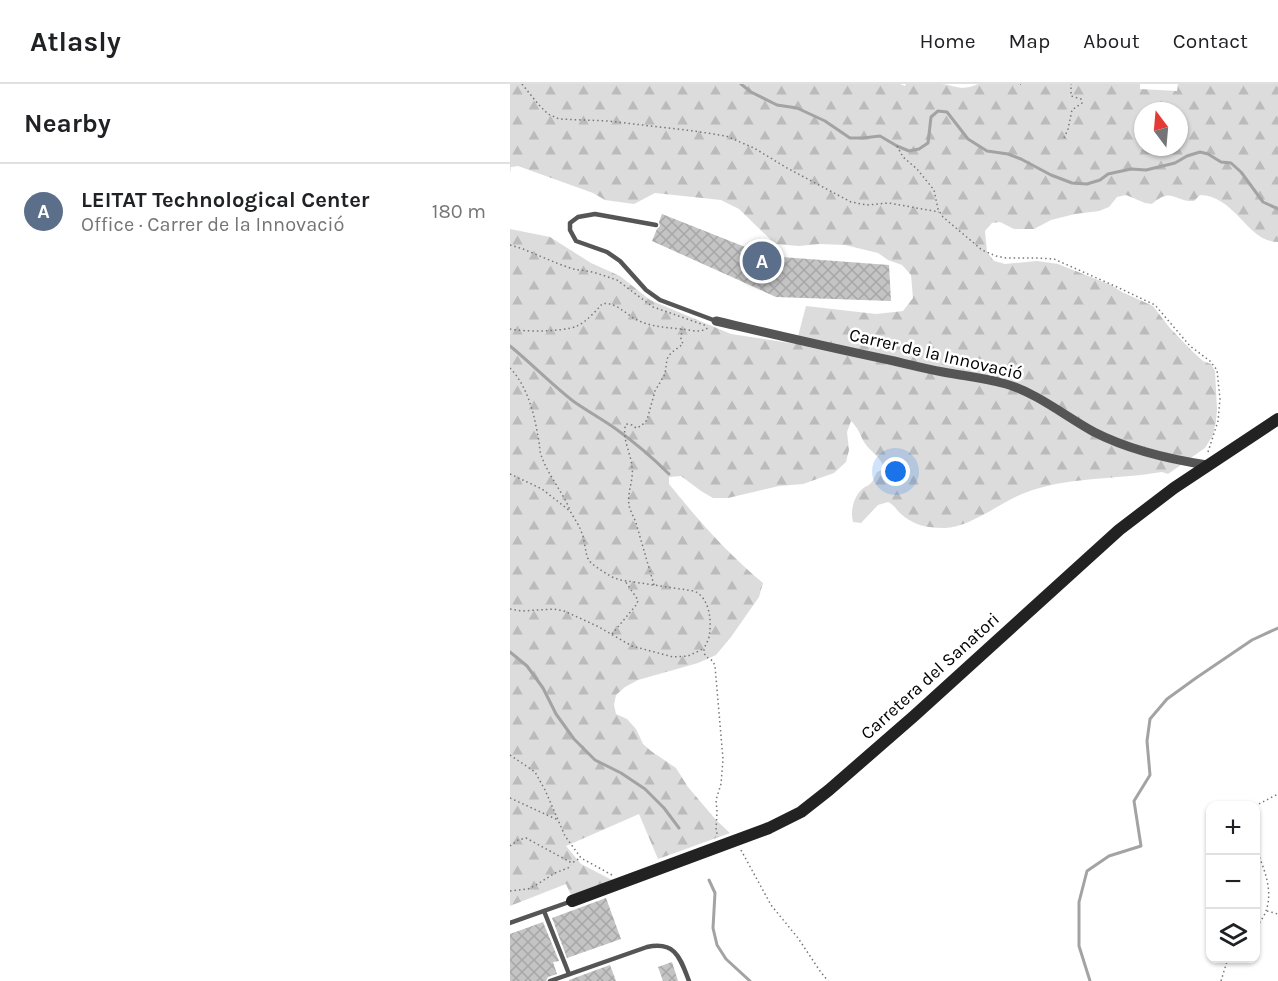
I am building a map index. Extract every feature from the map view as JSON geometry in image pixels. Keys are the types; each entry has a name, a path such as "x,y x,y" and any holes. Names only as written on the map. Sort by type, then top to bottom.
{"street":[{"name":"Carrer de la Innovació","path":"713,324 1007,384 1027,391 1097,433 1126,445 1177,460 1208,464"},
{"name":"Carretera del Sanatori","path":"572,901 722,846 801,812 914,716 1119,530 1208,464 1278,419"}],"lane":[{"path":"656,225 595,214 578,217 570,223 570,230 576,241 607,252 620,261 646,290 660,300 713,324"},
{"path":"510,923 572,901"},
{"path":"544,911 569,974"},
{"path":"550,981 647,947 661,945 672,949 678,956 689,981"}],"path":[{"path":"522,84 548,114 559,119 625,123 726,136 754,148 851,202 858,204 889,203 940,213"},
{"path":"1064,138 1072,110 1082,103 1081,99 1071,96 1071,84"},
{"path":"897,146 903,157 917,169 934,190 943,218 949,220 973,244 996,256 1006,258 1054,259 1155,305 1190,346 1210,361 1217,370 1220,399 1217,428 1208,453 1208,464"},
{"path":"510,245 573,269 593,272 616,280 653,307 713,324"},
{"path":"510,329 545,331 568,329 579,325 606,303 645,324 658,327 695,332 713,324"},
{"path":"654,586 636,523 629,508 633,474 624,428 626,424 636,428 647,420 655,391 665,374 667,359 683,344 682,329"},
{"path":"510,368 523,385 538,437 540,453 579,526 587,557 591,563 612,577 654,586 682,588 701,594 710,619 708,638 704,648 688,656 673,657 632,646 575,615 554,609 522,611 510,609"},
{"path":"510,474 542,489 570,511"},
{"path":"612,634 638,600 625,580"},
{"path":"704,648 706,658 713,661 715,666 723,773 716,800 716,830 722,846"},
{"path":"510,755 535,772 565,836 580,858 625,881"},
{"path":"1260,803 1278,794"},
{"path":"510,798 558,820"},
{"path":"510,846 526,838 572,864"},
{"path":"736,840 771,905 798,938 828,981"},
{"path":"1258,855 1267,880 1269,896 1266,911 1260,922"},
{"path":"510,891 528,889 568,868 580,858"},
{"path":"1266,911 1278,914"},
{"path":"1221,981 1226,963"}],"green space":[{"path":"510,84 900,84 905,86 906,84 940,84 963,88 978,84 1140,84 1140,89 1177,91 1178,84 1278,84 1278,242 1258,235 1223,203 1212,197 1200,195 1194,201 1187,201 1169,195 1152,204 1126,195 1117,197 1109,207 1099,211 1051,220 1034,229 1014,229 1000,222 992,223 985,231 987,252 994,261 1005,264 1037,261 1058,264 1111,285 1153,306 1169,327 1203,361 1211,364 1215,371 1216,421 1213,435 1205,448 1168,474 1162,472 1091,479 1039,488 1013,498 962,524 943,528 915,523 888,502 878,505 861,523 853,522 853,507 858,494 871,483 877,472 884,469 881,461 866,446 851,421 847,432 849,450 846,462 834,473 803,484 779,486 728,498 713,498 681,476 669,477 669,484 702,523 763,583 759,597 716,655 698,663 638,680 616,695 614,705 616,714 627,719 636,729 643,744 676,768 688,787 730,833 658,859 639,814 566,846 581,864 612,880 571,895 566,884 510,906 510,229 550,237 591,263 620,276 650,300 731,334 796,344 806,306 876,314 903,311 913,298 911,275 902,265 878,253 845,245 775,244 739,209 721,200 655,193 634,204 605,200 593,193 518,166 511,167 510,174"}],"building":[{"path":"662,214 768,256 889,265 891,301 776,297 652,241 660,226"},
{"path":"606,898 621,939 567,958 552,918"},
{"path":"543,922 559,961 553,962 557,974 548,977 546,981 510,981 510,934"},
{"path":"672,962 678,981 663,981 658,967"},
{"path":"610,965 616,981 569,981 569,980"}],"waterway":[{"path":"741,84 751,92 777,105 797,108 825,121 850,138 880,136 909,151 919,149 928,143 931,117 938,111 947,112 968,139 987,151 1008,154 1072,183 1087,184 1100,180 1108,174 1131,169 1146,170 1175,163 1200,152 1221,162 1231,163 1241,172 1263,202 1278,209"},
{"path":"510,346 578,405 623,434 669,474"},
{"path":"1090,981 1079,946 1079,902 1087,871 1109,856 1141,846 1134,801 1150,775 1147,741 1150,719 1167,699 1196,678 1252,640 1278,628"},
{"path":"510,652 527,666 574,739 595,760 645,789 664,808 679,828"},
{"path":"709,880 715,893 713,928 717,945 726,959 750,981"}],"place":[{"name":"LEITAT Technological Center","path":"762,261"}]}
